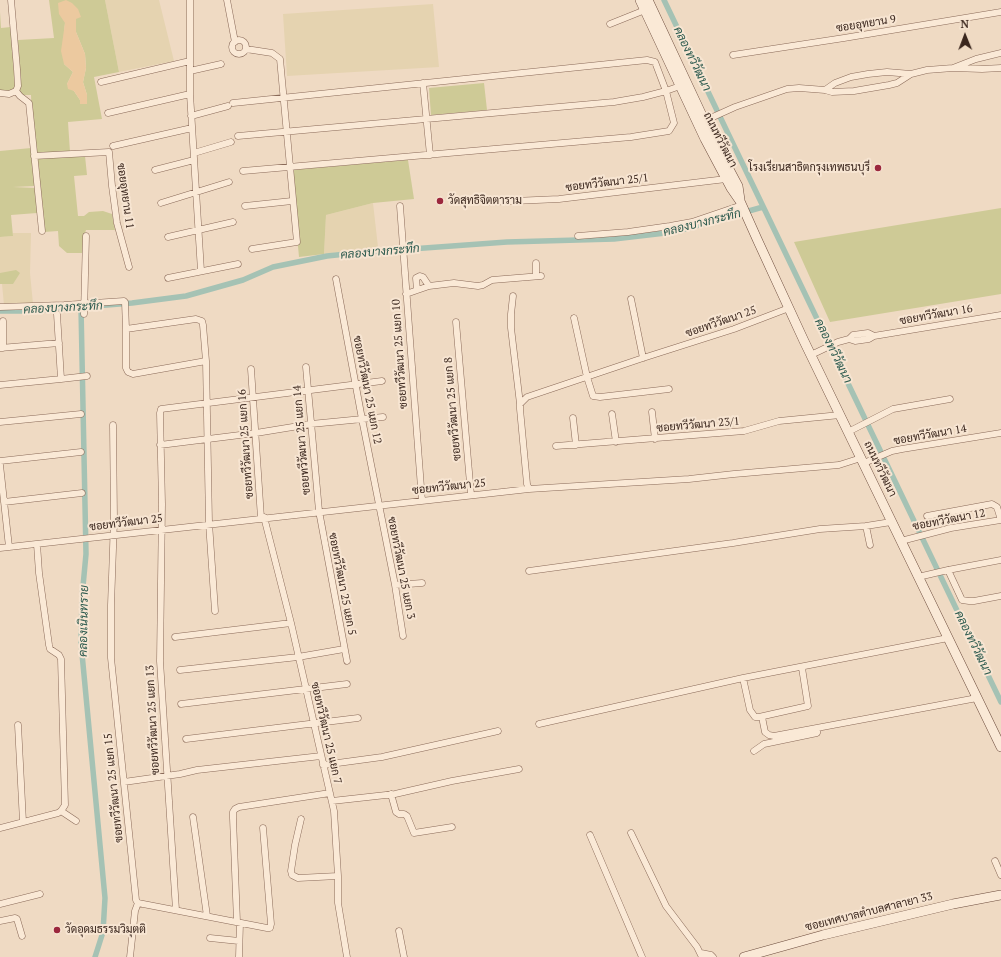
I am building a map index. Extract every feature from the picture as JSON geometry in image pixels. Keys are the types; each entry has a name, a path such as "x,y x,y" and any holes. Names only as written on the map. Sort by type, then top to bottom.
{"main road":[{"name":"ถนนทวีวัฒนา","path":"640,0 726,179 743,208 891,522 1001,746"},
{"name":"ถนนทวีวัฒนา","path":"648,0 709,119 738,186 743,208"},
{"name":"ซอยเทศบาลตำบลศาลายา 33","path":"744,957 830,933 953,904 1001,895"}],"street":[{"path":"0,93 9,94 16,91 18,86 11,0"},
{"path":"190,0 190,94 202,271"},
{"path":"227,0 235,42 232,47 235,53 244,53 246,44 241,40 235,42"},
{"path":"610,24 645,10"},
{"name":"ซอยอุทยาน 9","path":"733,55 1001,12"},
{"path":"246,49 272,53 280,59 297,242 252,249"},
{"path":"953,68 976,59 1001,53"},
{"path":"234,103 647,60 655,62 666,91 674,123 669,131 631,137 243,171"},
{"path":"101,82 190,61"},
{"path":"190,71 221,64"},
{"path":"709,119 738,106 787,89 799,88 832,92 870,89 897,83 912,74 927,70 953,68 966,70 1001,68"},
{"path":"825,90 835,83 851,77 887,72 912,74"},
{"path":"423,83 430,155"},
{"path":"238,136 614,102 643,97 680,86"},
{"path":"16,91 29,103 42,231"},
{"path":"108,113 190,94"},
{"path":"191,116 228,106"},
{"path":"113,146 192,128"},
{"path":"155,170 231,142"},
{"name":"ซอยอุทยาน 11","path":"34,156 109,152 112,186 118,223 129,267"},
{"name":"ซอยทวีวัฒนา 25/1","path":"490,202 559,199 726,179"},
{"path":"161,203 229,182"},
{"path":"245,206 292,201"},
{"name":"ซอยทวีวัฒนา 25 แยก 10","path":"400,206 422,501"},
{"path":"578,236 649,230 692,222 743,208"},
{"path":"168,237 233,222"},
{"path":"84,314 86,236"},
{"path":"406,294 429,286 454,283 478,286 492,280 538,276 536,262"},
{"path":"168,278 238,264"},
{"path":"417,290 416,278 420,276 423,277 429,286"},
{"name":"ซอยทวีวัฒนา 25 แยก 12","path":"336,279 378,505"},
{"path":"513,296 511,328 527,484 529,489"},
{"path":"631,299 643,358"},
{"path":"0,307 124,301 126,368 128,372 133,374 206,361"},
{"name":"ซอยทวีวัฒนา 25","path":"520,404 527,397 734,329 789,308"},
{"path":"57,314 61,378"},
{"name":"ซอยทวีวัฒนา 16","path":"811,355 838,342 849,339 853,335 868,333 874,336 1001,315"},
{"path":"574,318 587,377 591,392 595,397 670,389"},
{"path":"126,329 200,320 203,324 206,361 209,524 215,611"},
{"path":"3,321 2,348 59,343"},
{"name":"ซอยทวีวัฒนา 25 แยก 8","path":"456,322 471,495"},
{"name":"ซอยทวีวัฒนา 25 แยก 14","path":"306,367 318,511"},
{"name":"ซอยทวีวัฒนา 25 แยก 16","path":"251,369 263,518"},
{"path":"0,385 85,376"},
{"path":"207,403 382,381"},
{"path":"848,432 893,409 950,399"},
{"name":"ซอยทวีวัฒนา 25 แยก 13","path":"176,910 166,776 160,661 160,413 161,409 207,403"},
{"path":"652,412 655,439"},
{"path":"0,422 81,414"},
{"path":"612,414 616,442"},
{"name":"ซอยทวีวัฒนา 23/1","path":"556,446 744,432 779,421 840,415"},
{"path":"160,445 256,433 311,424 383,417"},
{"path":"573,418 576,444"},
{"name":"ซอยทวีวัฒนา 25 แยก 15","path":"113,425 111,658 136,900 138,904"},
{"name":"ซอยทวีวัฒนา 14","path":"862,461 913,446 1001,433"},
{"path":"0,461 81,452"},
{"name":"ซอยทวีวัฒนา 25","path":"0,548 318,511 529,489 689,479 839,465 862,461"},
{"path":"0,465 4,502 3,515 9,547"},
{"path":"4,502 82,493"},
{"path":"927,516 992,504 997,507 1001,520"},
{"name":"ซอยทวีวัฒนา 25 แยก 3","path":"378,505 395,585 403,636"},
{"name":"ซอยทวีวัฒนา 25 แยก 5","path":"318,511 347,661"},
{"name":"ซอยทวีวัฒนา 25 แยก 7","path":"263,518 291,623 336,819 339,911 347,957"},
{"name":"ซอยทวีวัฒนา 12","path":"901,541 951,528 1001,520"},
{"path":"529,571 733,543 820,529 866,526 891,522"},
{"path":"866,526 870,545"},
{"path":"0,828 58,813 64,808 61,659 59,655 50,649 48,645 37,544"},
{"path":"918,576 1001,560"},
{"path":"947,570 962,600 974,601 1001,596"},
{"path":"395,585 422,583"},
{"path":"175,637 291,623"},
{"path":"539,724 743,678 802,668 948,638"},
{"path":"180,670 298,657 344,649"},
{"path":"743,678 752,715 755,718 762,717 808,706 802,668"},
{"path":"181,704 347,684"},
{"path":"762,717 765,732 769,736 977,698"},
{"path":"186,739 358,718"},
{"path":"18,725 23,822"},
{"path":"754,751 764,744 817,733 818,728"},
{"path":"323,765 382,757 498,731"},
{"path":"124,782 197,770 321,756"},
{"path":"332,801 392,794 519,769"},
{"path":"239,957 239,922 233,812 239,807 330,793"},
{"path":"392,794 396,812 406,815 414,832 452,827"},
{"path":"62,811 76,821"},
{"path":"193,817 207,916"},
{"path":"301,819 294,851 291,871 292,875 298,878 338,876"},
{"path":"130,957 135,911 138,904 270,928 271,924 264,828"},
{"path":"631,833 666,906 701,955 711,955 714,957"},
{"path":"590,835 642,957"},
{"path":"995,861 1001,875"},
{"path":"0,904 40,894"},
{"path":"0,921 15,918 17,919 22,936"},
{"path":"399,931 404,957"},
{"path":"210,938 239,941"}],"shaded area":[{"path":"49,0 105,0 119,72 94,77 102,119 68,122 70,152 37,153 32,123 31,95 23,95 20,92 18,40 54,38","holes":["76,19 76,32 85,54 86,68 83,82 87,95 80,100 67,84 73,72 64,64 65,23"]},
{"path":"105,0 159,0 174,61 119,72"},
{"path":"433,4 439,67 287,76 283,14"},
{"path":"0,12 1,28 11,27 15,88 12,91 5,92 0,91"},
{"path":"484,83 487,110 431,115 429,88"},
{"path":"31,148 35,186 13,187 36,188 37,213 11,215 13,236 0,237 0,151"},
{"path":"85,156 87,175 74,176 78,216 84,216 89,212 103,211 112,214 115,230 86,230 84,236 84,253 67,253 59,246 58,231 44,232 37,160 41,158"},
{"path":"408,160 414,199 373,203 326,215 324,254 299,257 291,170"},
{"path":"373,203 378,247 324,254 326,215"},
{"path":"1001,208 1001,294 830,322 794,242"},
{"path":"13,233 31,233 30,273 33,304 4,305 2,284 13,284 0,273 0,237 13,236"},
{"path":"16,270 20,273 13,284 0,284 0,273"}],"sand":[{"path":"66,0 78,9 81,17 76,19 76,32 85,54 86,68 83,82 87,95 87,104 80,104 80,100 74,91 68,89 67,84 73,72 64,64 61,51 65,23 59,14 58,3"}],"waterway":[{"name":"คลองทวีวัฒนา","path":"664,0 1001,702"},
{"name":"คลองบางกระทึก","path":"0,311 32,311 132,303 186,296 243,280 273,267 327,256 507,242 614,239 674,232 763,207"},
{"name":"คลองเนินทราย","path":"81,308 86,554 82,597 81,643 105,898 103,932 95,957"}],"place":[{"name":"โรงเรียนสาธิตกรุงเทพธนบุรี","path":"878,168"},
{"name":"วัดสุทธิจิตตาราม","path":"440,201"},
{"name":"วัดอุดมธรรมวิมุตติ","path":"57,930"}]}
